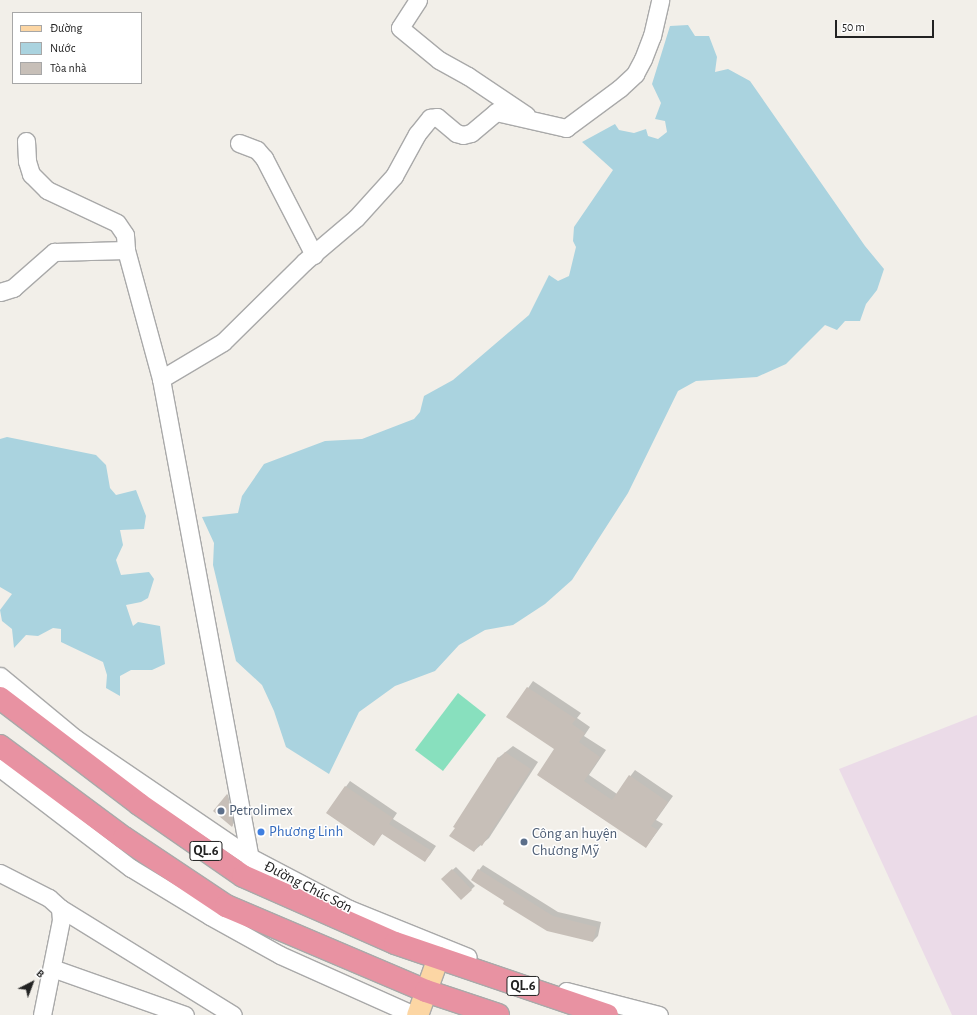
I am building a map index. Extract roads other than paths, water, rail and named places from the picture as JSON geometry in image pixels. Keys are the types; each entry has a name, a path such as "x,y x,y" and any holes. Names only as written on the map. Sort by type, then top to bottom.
{"highway":[{"name":"Đường Chúc Sơn","path":"0,698 139,804 243,876 395,942 607,1015"},
{"name":"QL.6","path":"0,746 124,838 226,906 426,991 498,1015"}],"main road":[{"path":"417,1015 438,957"}],"street":[{"path":"418,0 400,28 439,60 468,76 538,122"},
{"path":"161,379 223,342 314,255 356,218 389,182 417,134 430,118 437,117 456,133 463,135 471,133 496,112 538,122 568,127 635,74 648,47 660,0"},
{"path":"26,141 27,161 31,174 39,182 60,198 117,223 125,235 126,250 161,379 254,881"},
{"path":"239,143 257,150 264,158 314,255"},
{"path":"0,292 13,288 54,252 126,250"},
{"name":"Đường Chúc Sơn","path":"0,676 75,738 250,857 349,909 511,975 659,1015"},
{"path":"0,768 131,868 210,916 280,955 414,1015"},
{"path":"0,873 49,898 60,908 233,1015"},
{"path":"42,1015 61,920 60,908"},
{"path":"52,968 185,1015"}],"water":[{"path":"688,25 695,36 709,36 717,57 715,72 728,69 750,81 865,246 884,269 877,290 866,304 860,321 845,321 837,330 825,325 786,364 757,377 696,381 678,391 628,493 572,580 545,604 513,625 485,630 459,645 435,671 395,686 359,712 329,774 286,747 274,711 262,685 236,661 213,565 214,543 202,517 238,513 242,496 264,464 325,441 362,439 414,419 420,412 424,396 453,380 529,315 549,275 558,281 569,276 576,247 573,241 574,227 613,170 582,142 615,124 619,130 634,133 646,129 648,136 658,139 667,132 665,121 655,119 661,103 652,84 670,26"},
{"path":"7,437 96,455 106,465 110,488 116,495 136,490 146,516 144,529 120,530 123,545 116,560 121,575 149,572 154,579 148,598 141,602 126,605 133,626 138,622 160,626 165,664 152,670 131,670 120,676 120,696 106,688 107,675 103,662 61,642 61,629 53,628 38,636 26,635 14,648 12,629 2,621 0,610 12,594 0,587 0,439"}],"place":[{"name":"Petrolimex","path":"221,811"},
{"name":"Phương Linh","path":"261,832"},
{"name":"Công an huyện Chương Mỹ","path":"524,842"}]}
